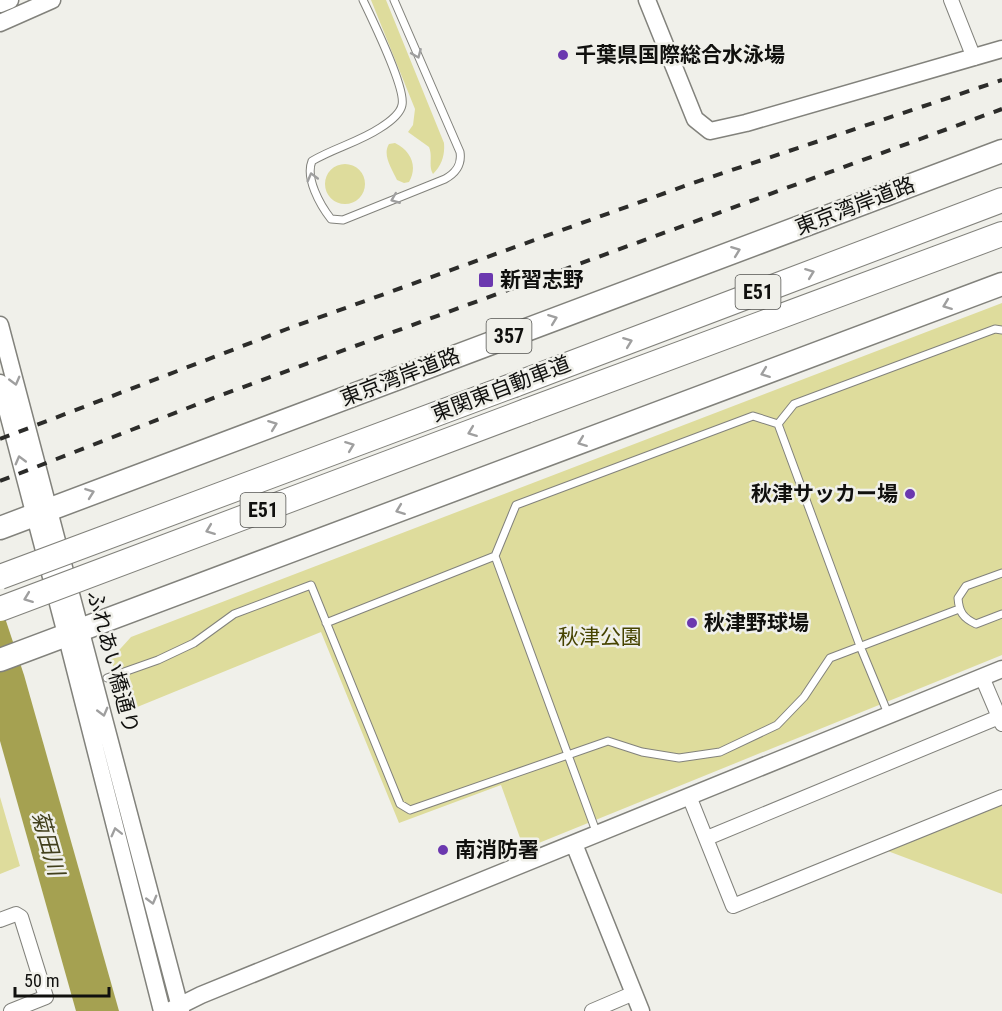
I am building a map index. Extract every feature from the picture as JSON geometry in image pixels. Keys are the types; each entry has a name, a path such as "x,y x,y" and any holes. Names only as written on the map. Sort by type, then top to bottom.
{"highway":[{"name":"東京湾岸道路","path":"25,518 1002,151"},
{"name":"東関東自動車道","path":"0,578 1002,200"},
{"name":"東関東自動車道","path":"0,609 1002,234"},
{"path":"0,660 1002,284"}],"street":[{"path":"0,4 10,0"},
{"path":"0,22 52,0"},
{"path":"646,0 695,119 710,131 757,120 1002,49"},
{"path":"951,0 975,58"},
{"name":"ふれあい橋通り","path":"0,325 25,518"},
{"name":"ふれあい橋通り","path":"0,383 25,518 74,632 177,1009"},
{"name":"ふれあい橋通り","path":"74,632 162,1011"},
{"path":"177,1009 201,995 1002,669"},
{"path":"707,838 1000,720 982,677"},
{"path":"689,796 733,906 1002,797"},
{"path":"574,844 641,1011"},
{"path":"0,920 16,914 21,917 46,997 11,1011"},
{"path":"592,1011 634,993"}],"lane":[{"path":"363,0 394,72 402,94 402,105 396,116 379,129 312,161 309,168 313,182 324,210 331,219 343,220 445,179 453,175 460,164 460,152 394,0"},
{"path":"778,424 794,404 995,329 1002,330"},
{"path":"598,834 495,556 516,505 753,416 778,424"},
{"path":"778,424 860,646 889,716"},
{"path":"326,623 495,556"},
{"path":"1002,573 966,586 958,598 959,609 965,619 976,624 1002,614"},
{"path":"107,678 158,660 195,643 234,614 311,585 400,804 410,810 608,741 642,752 679,758 720,752 777,724 804,697 830,658 959,609"}],"green space":[{"path":"371,0 386,0 444,143 442,160 433,174 429,147 408,132 413,125 415,109"},
{"path":"395,143 405,150 413,165 409,182 404,183 397,180 388,162 387,148 389,144"},
{"path":"345,164 359,170 365,184 359,198 345,204 331,198 325,184 331,170"},
{"name":"秋津公園","path":"1002,303 1002,655 524,849 501,785 399,823 321,632 125,712 111,659 131,637"},
{"path":"0,797 20,866 0,874"},
{"path":"1002,803 1002,894 885,850"}],"water":[{"name":"菊田川","path":"0,603 24,675 119,1011 76,1011 0,741"}],"railway":[{"path":"0,439 287,329 693,183 1002,80"},
{"path":"0,481 216,397 1002,109"}],"place":[{"name":"千葉県国際総合水泳場","path":"563,55"},
{"name":"新習志野","path":"486,280"},
{"name":"秋津サッカー場","path":"910,494"},
{"name":"秋津野球場","path":"692,623"},
{"name":"南消防署","path":"443,850"}]}
